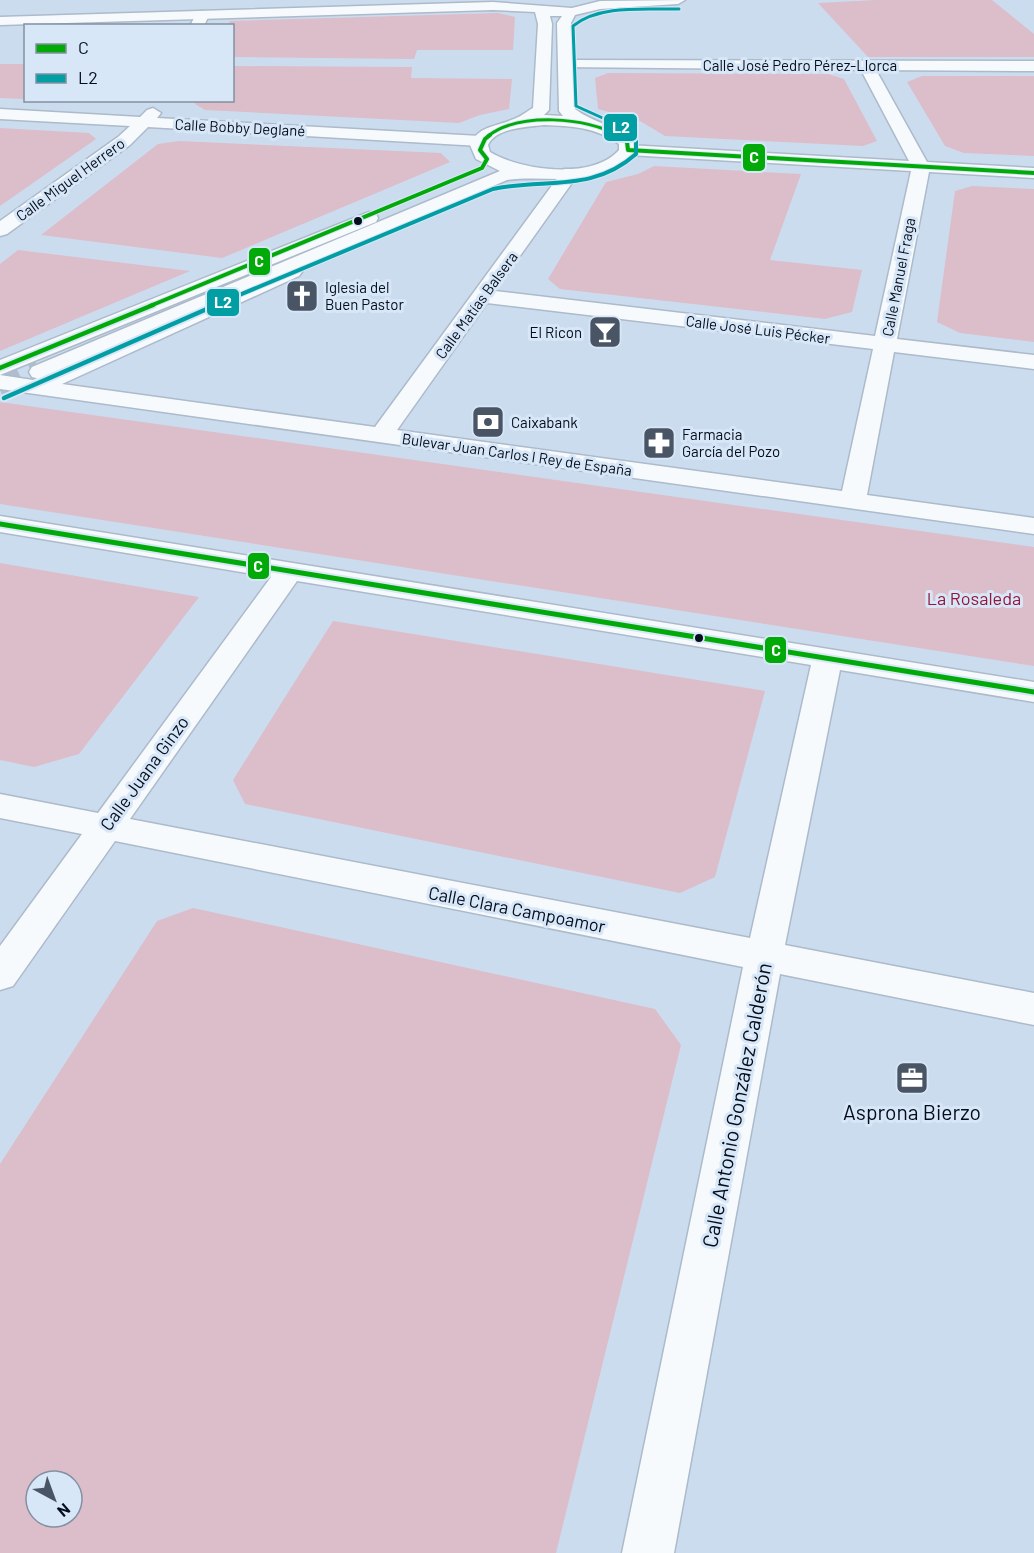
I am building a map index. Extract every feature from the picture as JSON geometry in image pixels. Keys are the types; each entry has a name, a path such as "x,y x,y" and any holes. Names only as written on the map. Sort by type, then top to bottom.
{"street":[{"path":"0,15 481,0"},
{"path":"0,21 200,20 532,6 572,12 600,2 678,0"},
{"path":"519,123 541,110 545,24 532,6"},
{"path":"572,12 564,23 567,111 581,122"},
{"name":"Calle José Pedro Pérez-Llorca","path":"567,64 1034,66"},
{"path":"866,65 921,166"},
{"name":"Calle Miguel Herrero","path":"0,230 124,141 160,102"},
{"name":"Calle Bobby Deglané","path":"0,114 144,122 484,150"},
{"path":"544,120 581,122 616,133 627,142 628,150 619,160 603,168 570,173 525,172 503,175 390,224 289,273 32,377 251,272 482,168 484,150 496,130 519,123 544,120"},
{"path":"484,150 500,166 525,172"},
{"path":"628,150 1034,173"},
{"name":"Calle Manuel Fraga","path":"853,501 921,166"},
{"name":"Calle Matías Balsera","path":"381,436 570,173"},
{"path":"0,368 369,218"},
{"name":"Calle José Luis Pécker","path":"483,296 1034,362"},
{"name":"Bulevar Juan Carlos I Rey de España","path":"0,382 32,377 381,436 1034,526"},
{"path":"0,524 1034,692"},
{"name":"Calle Juana Ginzo","path":"0,975 289,572"},
{"name":"Calle Antonio González Calderón","path":"648,1553 764,958 828,657"},
{"name":"Calle Clara Campoamor","path":"0,806 764,958 1034,1009"}],"green space":[{"path":"876,0 992,0 1034,34 1034,57 868,57 818,3"},
{"path":"498,13 515,17 513,50 417,50 414,59 234,57 234,24 228,24 230,21"},
{"path":"0,64 24,64 24,99 0,98"},
{"path":"234,66 412,67 411,78 512,79 509,109 480,115 459,123 205,110 195,104 196,102 234,102"},
{"path":"608,73 828,74 844,79 877,141 863,146 665,136 640,121 598,109 595,78"},
{"path":"922,76 1034,76 1034,156 964,153 945,146 907,82"},
{"path":"0,128 89,133 96,139 0,206"},
{"path":"179,141 441,153 450,162 222,258 41,235 158,144"},
{"path":"654,166 801,174 770,260 862,270 852,312 825,319 560,289 548,279 606,182 638,174"},
{"path":"972,186 1034,189 1034,342 960,333 937,322 955,191"},
{"path":"18,250 190,271 0,351 0,264"},
{"name":"La Rosaleda","path":"0,402 1034,547 1034,666 0,504"},
{"path":"0,563 199,597 79,754 34,767 0,760"},
{"path":"333,621 765,691 715,877 680,893 245,804 233,780"},
{"path":"193,908 655,1009 681,1045 556,1553 0,1553 0,1164 157,921"}],"tunnel":[{"path":"0,390 40,372"}],"transit line":[{"name":"L2","path":"4,398 178,321 493,189 511,185 587,180 621,167 636,154 636,139 616,124 576,106 573,26 580,20 606,13 679,9"},
{"name":"C","path":"0,368 462,178 482,168 487,159 480,150 485,139 495,131 509,125 545,121 594,125 623,139 627,142 628,150 1034,173"},
{"name":"C","path":"0,524 1034,692"}],"place":[{"name":"Iglesia del Buen Pastor","path":"302,296"},
{"name":"El Ricon","path":"605,332"},
{"name":"Caixabank","path":"488,422"},
{"name":"Farmacia García del Pozo","path":"659,443"},
{"name":"Asprona Bierzo","path":"912,1078"}]}
